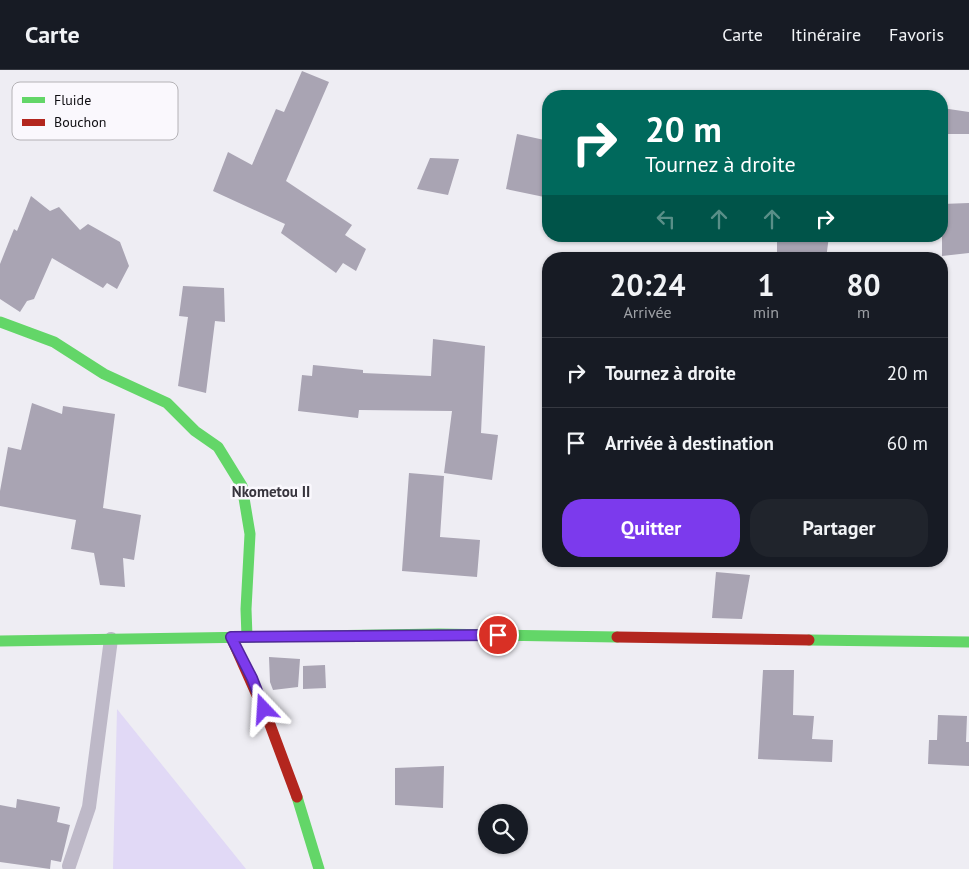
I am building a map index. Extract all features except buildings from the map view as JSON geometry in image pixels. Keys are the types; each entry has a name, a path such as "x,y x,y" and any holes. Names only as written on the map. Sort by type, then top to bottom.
{"street":[{"path":"0,322 54,342 104,374 167,403 195,430 218,447 242,486 250,534 246,609 247,637"},
{"path":"0,641 440,634 969,642"},
{"path":"231,637 252,678 302,811 319,869"}],"lane":[{"path":"69,866 89,807 111,639"}],"shaded area":[{"path":"117,709 246,869 113,869"}],"traffic: fast":[{"path":"0,322 54,342 104,374 167,403 195,431 218,447 242,486 250,534 246,609 247,637"},
{"path":"0,641 439,634 617,637"},
{"path":"809,640 969,642"},
{"path":"297,797 319,869"}],"traffic: jam":[{"path":"231,637 269,722 297,797"},
{"path":"617,637 809,640"}],"district":[{"name":"Nkometou II","path":"271,491"}],"route":[{"path":"264,709 252,678 231,637 498,635"}]}
